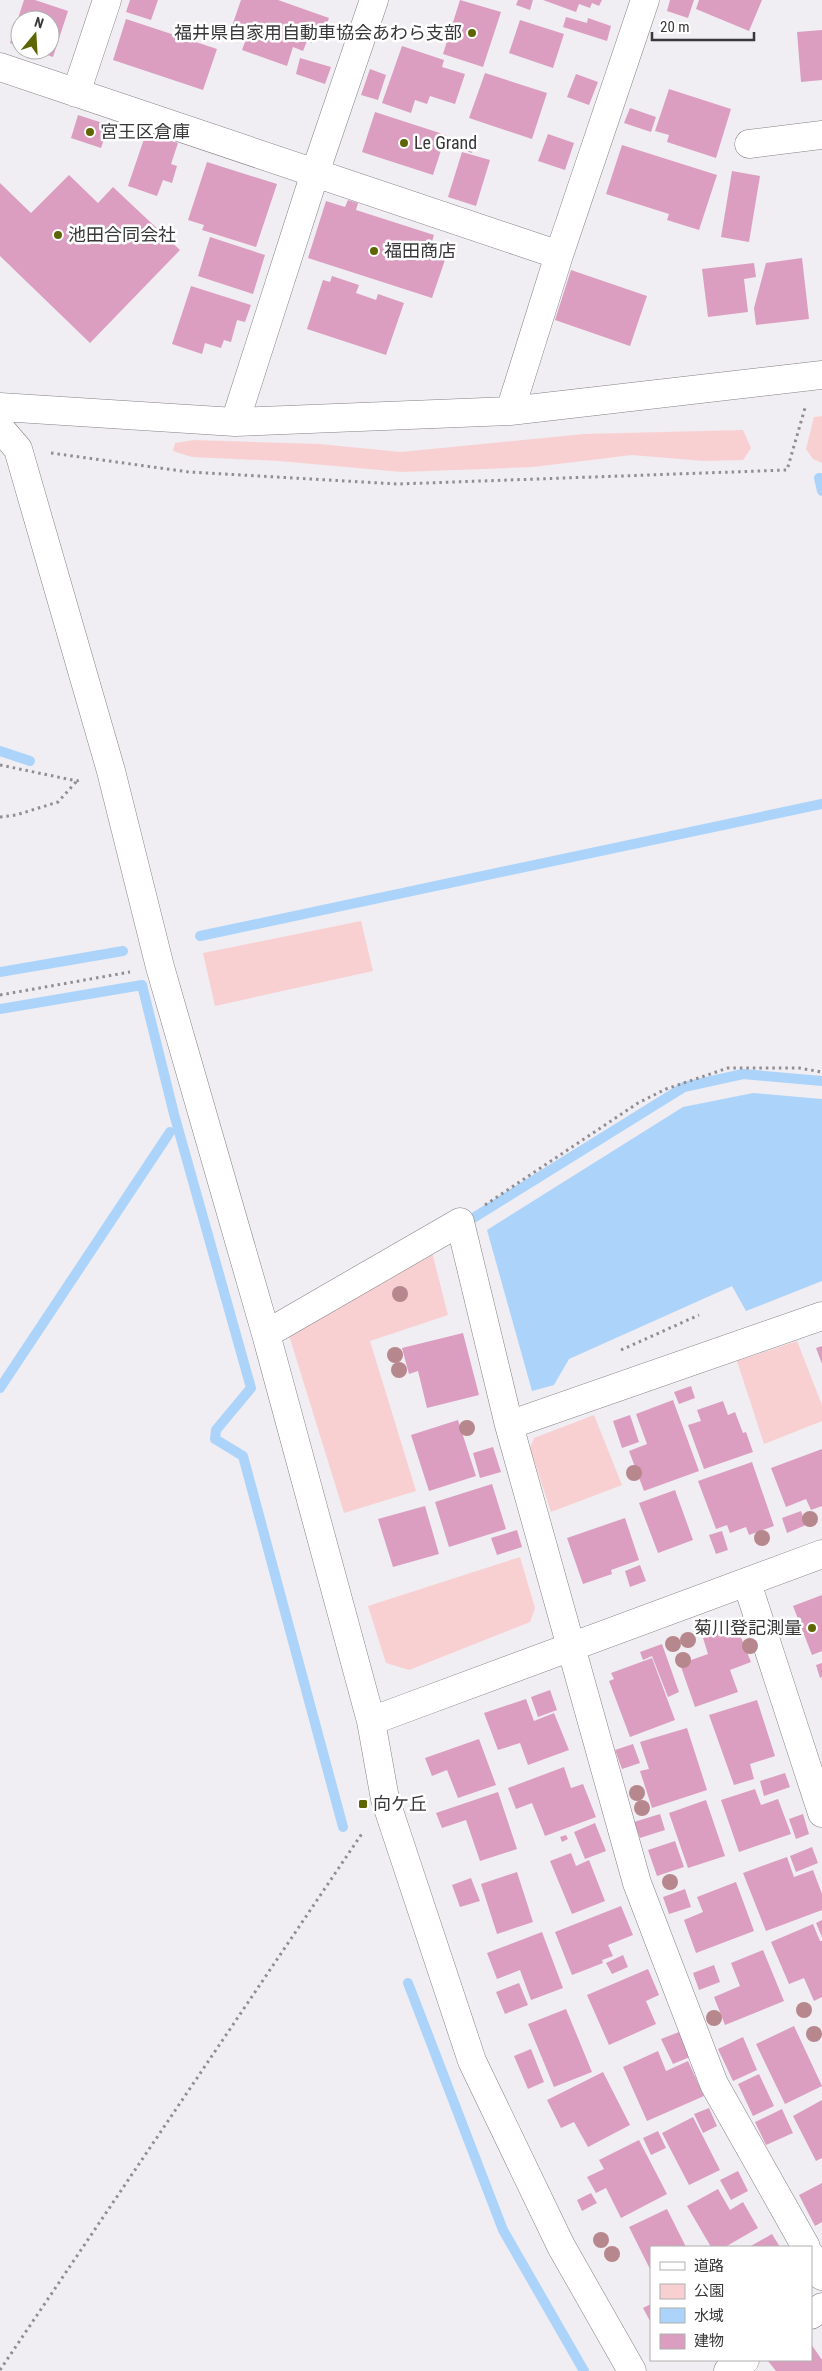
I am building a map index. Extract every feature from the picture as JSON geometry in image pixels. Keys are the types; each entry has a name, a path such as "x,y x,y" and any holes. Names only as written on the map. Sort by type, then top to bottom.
{"street":[{"path":"76,93 107,0"},
{"path":"235,422 315,173 374,0"},
{"path":"510,411 559,254 645,0"},
{"path":"0,68 559,254"},
{"path":"749,144 822,135"},
{"path":"0,407 235,422 510,411 818,375"},
{"path":"0,428 18,448 111,771 160,967 266,1334 371,1721 385,1799 472,2061 560,2246 632,2371"},
{"path":"266,1334 460,1222 509,1426 638,1882 714,2084 805,2246"},
{"path":"509,1426 822,1316"},
{"path":"371,1721 822,1554"},
{"path":"747,1583 819,1797"},
{"path":"812,2258 822,2276"},
{"path":"728,2371 743,2361"}],"path":[{"path":"18,448 188,472 398,484 787,470 794,454 818,375"},
{"path":"0,765 77,781 111,771"},
{"path":"0,817 16,815 58,802 77,781"},
{"path":"0,994 160,967"},
{"path":"460,1222 638,1103 666,1089 728,1068 799,1068 822,1072"},
{"path":"0,2370 385,1799"}],"green space":[{"path":"822,416 822,463 813,459 806,449 814,417"},
{"path":"743,430 751,448 743,460 704,461 632,455 533,467 402,472 279,461 192,457 173,451 175,443 194,440 319,444 401,452 584,434"},
{"path":"361,921 373,971 215,1006 203,953"},
{"path":"432,1252 448,1315 370,1341 416,1491 344,1513 288,1332"},
{"path":"797,1341 822,1405 822,1421 764,1444 737,1361"},
{"path":"594,1415 622,1485 551,1512 530,1448 534,1438"},
{"path":"520,1557 535,1608 530,1622 409,1670 386,1663 368,1606"}],"water":[{"path":"753,1093 822,1099 822,1281 746,1311 732,1286 569,1359 554,1385 532,1391 487,1230 683,1107"}],"building":[{"path":"24,0 35,0 68,11 60,36 60,10 21,10"},
{"path":"130,0 158,0 151,20 126,12"},
{"path":"241,0 278,0 329,18 324,32 316,29 312,43 307,41 303,51 293,47 287,66 242,50 249,31 232,26"},
{"name":"福井県自家用自動車協会あわら支部","path":"460,0 501,12 483,67 443,54"},
{"path":"518,0 533,0 530,10 516,5"},
{"path":"543,0 602,0 599,6 592,3 590,8 579,4 576,12"},
{"path":"670,0 694,0 688,18 667,11"},
{"path":"699,0 762,0 749,31 696,9"},
{"path":"566,17 587,23 588,18 611,26 607,41 563,27"},
{"path":"126,19 217,49 203,90 113,60"},
{"path":"520,20 564,34 553,68 509,53"},
{"path":"822,30 822,80 801,82 797,32"},
{"path":"402,46 444,60 442,67 465,74 455,104 430,96 427,104 415,100 411,113 382,103"},
{"path":"300,58 331,67 325,84 296,74"},
{"path":"370,69 386,75 378,100 361,95"},
{"path":"485,73 547,93 532,139 469,118"},
{"path":"576,74 598,82 589,105 567,97"},
{"path":"669,89 731,109 716,158 667,142 669,135 655,131"},
{"path":"630,108 656,117 651,132 624,123"},
{"name":"Le Grand","path":"375,112 446,135 433,175 362,152"},
{"name":"宮王区倉庫","path":"78,115 109,125 101,148 71,138"},
{"path":"146,133 178,143 171,164 177,166 172,183 163,180 157,196 128,186"},
{"path":"548,134 574,143 565,170 538,161"},
{"path":"467,138 476,141 472,153 463,150"},
{"path":"622,145 717,175 699,230 667,220 669,214 606,194"},
{"path":"462,152 490,160 476,206 448,197"},
{"path":"207,162 277,184 256,247 202,230 204,225 188,220"},
{"path":"732,171 760,176 749,242 721,237"},
{"path":"69,175 98,203 113,187 180,250 90,343 0,256 0,183 31,213"},
{"name":"福田商店","path":"348,200 358,203 356,210 434,235 430,248 447,254 432,298 308,258 326,201 345,207"},
{"path":"210,237 265,255 253,294 198,276"},
{"path":"802,258 809,319 756,325 754,308 766,263"},
{"path":"754,263 756,277 744,279 748,312 708,317 702,269"},
{"path":"571,270 647,296 630,346 555,320"},
{"path":"332,276 359,285 356,293 376,300 378,294 404,303 386,355 307,329 323,280 330,282"},
{"path":"191,286 251,305 245,322 237,320 231,342 224,340 221,348 205,343 202,354 172,344"},
{"path":"463,1333 479,1395 427,1408 418,1371 409,1374 402,1348"},
{"path":"822,1346 822,1364 816,1348"},
{"path":"691,1386 695,1398 679,1404 674,1392"},
{"path":"673,1400 699,1471 644,1491 629,1451 647,1444 636,1414"},
{"path":"723,1401 728,1415 735,1412 743,1433 746,1432 753,1452 704,1469 688,1425 701,1421 697,1410"},
{"path":"630,1415 639,1442 622,1448 613,1421"},
{"path":"458,1420 476,1476 429,1491 411,1435"},
{"path":"493,1447 501,1472 480,1478 473,1453"},
{"path":"822,1449 822,1506 811,1510 806,1499 786,1507 771,1468"},
{"path":"752,1462 774,1526 749,1535 746,1527 730,1533 727,1525 716,1529 698,1481"},
{"path":"492,1484 506,1529 449,1547 435,1502"},
{"path":"675,1490 693,1540 658,1553 639,1503"},
{"path":"425,1506 439,1554 393,1567 378,1519"},
{"path":"801,1511 806,1525 787,1533 782,1518"},
{"path":"625,1518 639,1560 611,1570 612,1574 583,1584 567,1538"},
{"path":"517,1530 522,1547 497,1555 491,1538"},
{"path":"722,1531 728,1550 716,1554 709,1535"},
{"path":"640,1565 646,1581 630,1587 625,1571"},
{"name":"菊川登記測量","path":"822,1595 822,1651 812,1655 793,1606"},
{"path":"736,1625 751,1662 730,1670 738,1692 695,1707 680,1664 708,1654 703,1638"},
{"path":"662,1644 679,1692 668,1697 652,1656 643,1660 640,1652"},
{"path":"652,1658 675,1720 630,1737 609,1681 614,1679 611,1673"},
{"path":"822,1663 822,1677 820,1678 816,1665"},
{"path":"550,1690 557,1710 538,1717 531,1697"},
{"path":"526,1699 534,1721 554,1713 569,1750 528,1765 520,1743 498,1750 484,1713"},
{"path":"757,1700 775,1756 750,1764 754,1779 734,1785 709,1715"},
{"path":"687,1728 707,1790 652,1808 640,1771 649,1769 640,1742"},
{"path":"479,1739 496,1785 458,1798 447,1770 432,1776 425,1758"},
{"path":"633,1744 640,1763 622,1769 615,1750"},
{"path":"564,1767 571,1788 583,1784 596,1817 545,1836 532,1803 516,1809 508,1788"},
{"path":"785,1773 790,1787 764,1796 760,1781"},
{"path":"755,1789 761,1805 778,1799 791,1834 739,1852 721,1800"},
{"path":"498,1792 517,1849 480,1861 466,1820 442,1828 436,1813"},
{"path":"706,1800 725,1856 688,1868 669,1813"},
{"path":"660,1814 665,1830 640,1838 634,1822"},
{"path":"803,1814 809,1834 796,1839 789,1819"},
{"path":"595,1823 606,1851 585,1859 574,1832"},
{"path":"566,1835 568,1839 562,1842 560,1837"},
{"path":"675,1841 684,1867 657,1876 648,1850"},
{"path":"812,1847 818,1863 796,1872 790,1856"},
{"path":"571,1853 576,1866 589,1860 605,1901 572,1914 550,1861"},
{"path":"787,1857 794,1877 813,1870 822,1894 822,1910 766,1931 743,1873"},
{"path":"517,1872 533,1922 497,1934 481,1884"},
{"path":"471,1878 480,1901 460,1907 452,1885"},
{"path":"736,1882 754,1931 696,1953 684,1920 703,1912 697,1897"},
{"path":"685,1889 691,1907 669,1914 663,1897"},
{"path":"621,1906 633,1935 608,1945 613,1956 602,1960 603,1963 572,1975 555,1932"},
{"path":"822,1920 822,1937 816,1923"},
{"path":"813,1924 820,1941 822,1941 822,1997 814,2001 804,1978 789,1984 771,1942"},
{"path":"542,1932 563,1988 531,2000 520,1970 497,1979 487,1953"},
{"path":"763,1950 784,2001 725,2025 714,1997 740,1986 731,1963"},
{"path":"623,1955 628,1967 612,1974 606,1963"},
{"path":"714,1965 720,1982 699,1990 693,1973"},
{"path":"648,1969 659,1995 646,2001 656,2024 609,2045 587,1995"},
{"path":"519,1983 528,2005 505,2014 496,1992"},
{"path":"566,2009 592,2072 554,2087 528,2024"},
{"path":"794,2026 822,2086 785,2104 756,2044"},
{"path":"679,2032 690,2057 673,2064 661,2039"},
{"path":"743,2037 757,2070 733,2081 718,2049"},
{"path":"531,2049 544,2082 528,2089 514,2056"},
{"path":"658,2051 666,2071 688,2061 704,2096 647,2121 623,2067"},
{"path":"603,2072 630,2125 588,2147 574,2122 561,2128 547,2100"},
{"path":"759,2074 774,2106 753,2116 738,2084"},
{"path":"822,2100 822,2158 816,2161 793,2116"},
{"path":"709,2108 717,2126 703,2133 694,2114"},
{"path":"782,2109 793,2133 766,2145 755,2122"},
{"path":"693,2117 720,2170 689,2185 662,2133"},
{"path":"658,2131 666,2148 651,2155 643,2138"},
{"path":"639,2140 667,2194 621,2218 606,2188 596,2193 587,2177 604,2169 599,2160"},
{"path":"738,2171 748,2191 731,2200 720,2180"},
{"path":"822,2183 822,2222 815,2226 799,2195"},
{"path":"718,2189 730,2210 743,2202 758,2228 727,2246 710,2246 687,2206"},
{"path":"591,2193 597,2203 582,2211 577,2200"},
{"path":"667,2209 686,2246 650,2246 650,2269 629,2227"},
{"path":"772,2234 779,2246 751,2246"},
{"path":"650,2304 650,2321 643,2308"},
{"path":"812,2345 822,2360 822,2371 776,2371 768,2361 812,2361"}],"waterway":[{"path":"822,478 819,478 822,491"},
{"path":"0,751 30,761"},
{"path":"200,936 822,804"},
{"path":"0,972 123,951"},
{"path":"0,1009 142,985 174,1114 251,1388 216,1430 215,1439 243,1456 343,1827"},
{"path":"462,1225 684,1087 743,1074 822,1081"},
{"path":"0,1388 170,1132"},
{"path":"408,1983 503,2230 584,2371"}],"place":[{"name":"福井県自家用自動車協会あわら支部","path":"472,33"},
{"name":"宮王区倉庫","path":"90,132"},
{"name":"Le Grand","path":"404,143"},
{"name":"池田合同会社","path":"58,235"},
{"name":"福田商店","path":"374,251"},
{"name":"菊川登記測量","path":"812,1628"},
{"name":"向ケ丘","path":"363,1804"}]}
